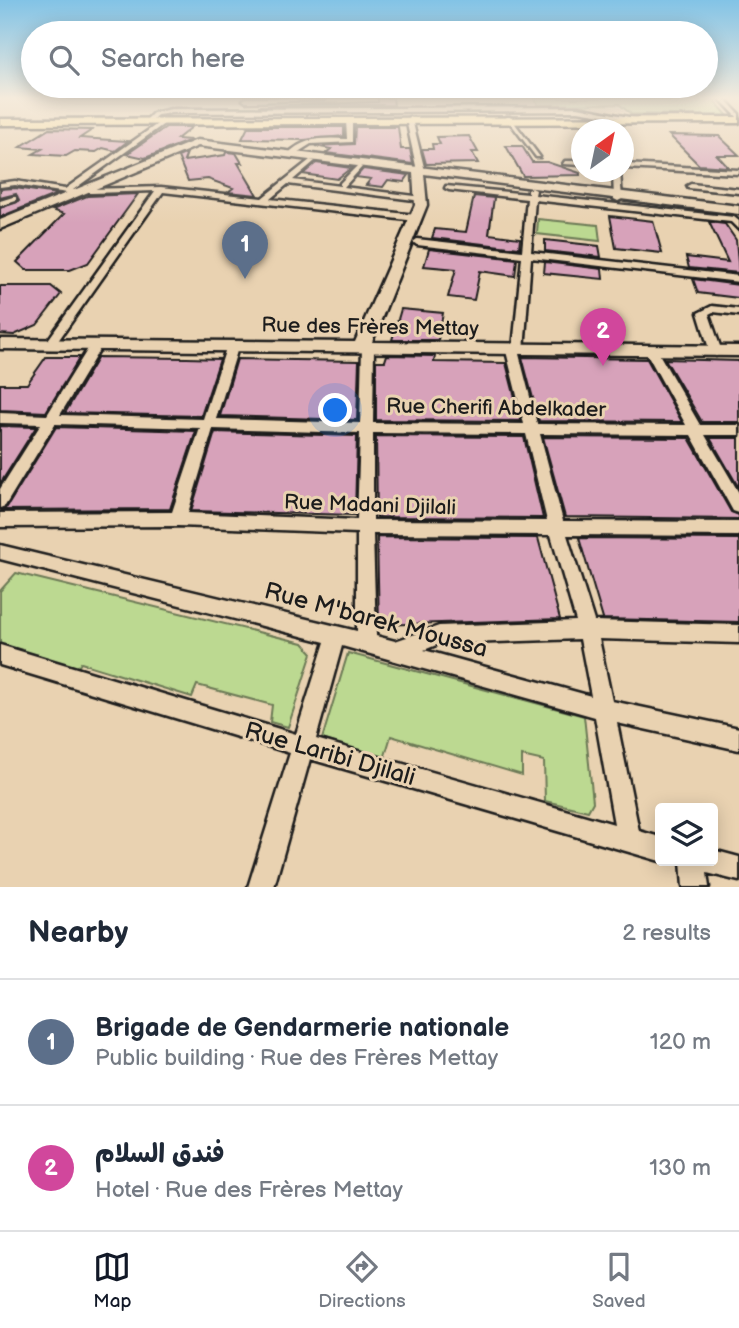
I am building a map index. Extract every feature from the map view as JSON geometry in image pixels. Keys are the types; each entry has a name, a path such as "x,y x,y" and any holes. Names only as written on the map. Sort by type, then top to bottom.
{"street":[{"path":"2,184 73,191 133,139"},
{"path":"0,228 92,191 197,144 202,139"},
{"path":"290,155 298,145 308,141 350,139"},
{"path":"368,348 417,242 430,205 413,139"},
{"path":"525,139 538,156"},
{"path":"197,144 358,167 422,173 447,183 618,197 739,212"},
{"path":"0,228 73,191 197,144 422,173 734,220 739,228"},
{"path":"263,201 312,161"},
{"path":"565,163 571,163"},
{"path":"343,185 358,167"},
{"path":"634,167 739,172"},
{"path":"686,170 696,205"},
{"path":"287,182 426,196"},
{"path":"617,182 618,197"},
{"path":"367,643 365,527 368,348 426,196 447,183"},
{"path":"691,186 739,191"},
{"path":"92,191 161,189 416,218"},
{"path":"49,346 161,189"},
{"path":"532,190 528,255 515,351 557,530 588,630 629,841"},
{"path":"618,197 739,212"},
{"path":"0,204 13,199"},
{"path":"417,242 739,279"},
{"path":"716,352 703,313 712,309 739,312"},
{"name":"Rue des Frères Mettay","path":"0,344 515,351 739,351"},
{"path":"0,502 95,347"},
{"path":"178,519 232,348"},
{"path":"652,352 739,507"},
{"name":"Rue Cherifi Abdelkader","path":"0,418 368,428 739,430"},
{"name":"Rue Madani Djilali","path":"0,520 178,519 365,527 557,530 739,529"},
{"name":"Rue M'barek Moussa","path":"0,552 367,643 605,710 739,739"},
{"path":"394,651 439,635 588,630 739,634"},
{"path":"261,887 305,747 336,635"},
{"name":"Rue Laribi Djilali","path":"0,655 305,747 655,848"},
{"path":"718,864 739,869"},
{"path":"694,866 696,887"}],"green space":[{"path":"538,219 598,225 600,241 537,234"},
{"path":"16,573 303,643 312,653 288,727 270,722 272,705 197,685 192,697 81,663 76,670 0,647 0,591"},
{"path":"348,653 584,716 593,802 588,811 545,801 544,761 522,756 522,775 391,736 384,759 322,739"}],"building":[{"path":"32,139 128,141 115,151 103,148 96,152 75,151 66,156 33,154 42,149 20,147"},
{"path":"148,139 191,140 145,158 127,154"},
{"path":"354,139 400,139 401,149 410,149 413,164 326,153 331,149 315,146 354,144"},
{"path":"438,139 471,139 478,152 472,152 478,163 426,164 422,149 433,149 432,144 440,144"},
{"path":"673,139 723,139 739,155 717,155 728,167 699,165"},
{"path":"506,146 522,146 532,162 547,162 571,170 571,175 523,176"},
{"path":"226,152 236,153 242,163 238,163 257,195 228,192 233,188 208,179 188,181 178,157 187,153 184,161 225,155"},
{"path":"316,163 351,168 337,179 303,174"},
{"path":"363,169 409,175 404,182 388,180 383,187 366,185 371,179 356,177"},
{"path":"15,188 57,194 0,217 0,208 19,201 16,194 0,198 0,189"},
{"path":"138,194 88,263 70,270 26,270 17,262 64,214 52,210 87,196"},
{"path":"474,196 494,198 489,234 520,238 519,248 432,238 435,229 466,232"},
{"path":"610,216 653,221 662,253 616,248"},
{"path":"709,222 725,224 736,240 739,273 689,268 686,257 728,262"},
{"path":"545,240 599,246 601,257 545,251"},
{"path":"429,249 517,259 515,276 480,271 474,300 448,297 456,269 424,266"},
{"path":"545,262 602,269 603,279 544,273"},
{"path":"693,279 739,285 739,298 698,293"},
{"path":"0,286 51,286 61,294 37,325 14,335 0,334"},
{"path":"401,309 443,313 438,340 392,340"},
{"path":"387,355 435,356 434,362 506,363 521,421 376,420 376,361 385,361"},
{"path":"46,357 80,357 46,412 0,410 0,384 27,384"},
{"path":"98,357 220,359 201,416 65,413"},
{"path":"522,357 647,359 682,422 539,421"},
{"path":"237,359 359,361 357,420 220,416"},
{"path":"665,359 739,361 739,422 702,422"},
{"path":"0,426 36,427 0,484"},
{"path":"56,427 196,431 170,509 1,510 7,507"},
{"path":"215,432 357,436 355,515 191,511"},
{"path":"376,436 524,437 543,518 377,517"},
{"path":"543,437 689,438 731,512 739,515 739,519 565,517"},
{"path":"710,438 739,438 739,488"},
{"path":"377,537 538,538 560,619 379,625"},
{"path":"579,538 739,539 739,622 603,619"}],"place":[{"name":"Brigade de Gendarmerie nationale","path":"245,279"},
{"name":"فندق السلام","path":"603,366"}]}
